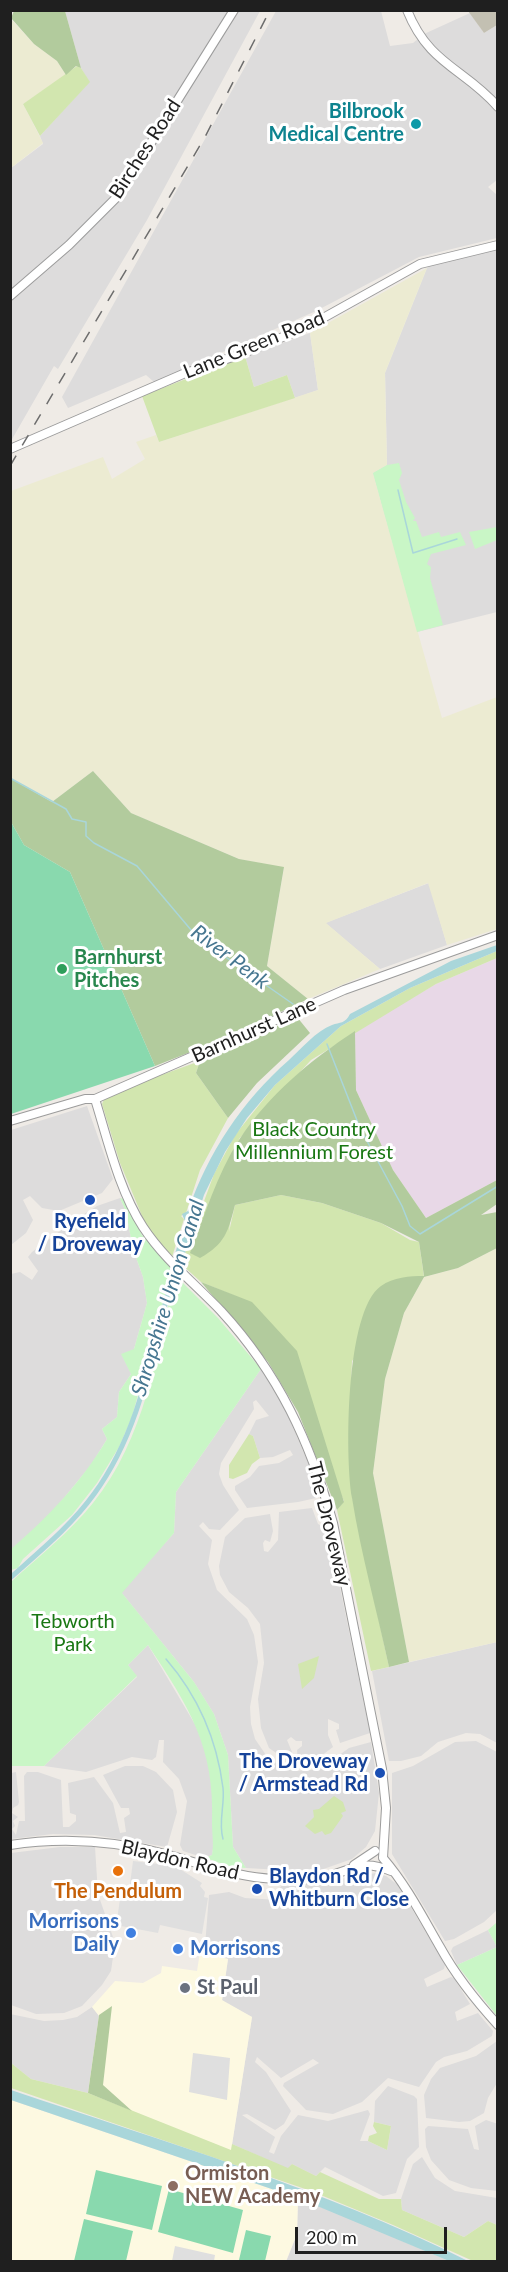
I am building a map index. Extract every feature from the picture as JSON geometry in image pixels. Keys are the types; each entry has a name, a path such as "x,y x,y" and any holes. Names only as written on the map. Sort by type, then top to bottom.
{"street":[{"name":"Birches Road","path":"10,296 77,238 117,197 234,10"},
{"path":"407,10 417,33 435,56 477,87 498,107"},
{"name":"Lane Green Road","path":"10,449 183,374 244,353 307,327 420,264 498,245"},
{"name":"Barnhurst Lane","path":"10,1121 85,1099 94,1099 344,990 498,935"},
{"name":"The Droveway","path":"94,1099 133,1209 152,1240 242,1336 285,1398 302,1429 324,1487 382,1769 386,1809 377,1858"},
{"name":"Blaydon Road","path":"10,1845 52,1841 99,1842 140,1848 227,1873 297,1880 317,1878 377,1858"},
{"path":"377,1858 396,1873 472,1996 498,2025"}],"shaded area":[{"path":"65,11 260,11 147,220 58,369 54,366 11,441 11,168 43,144 40,136 89,82 81,68"},
{"path":"276,11 381,11 390,46 413,43 424,34 470,13 484,33 497,25 497,180 488,187 497,195 497,238 419,257 316,311 154,382 146,375 68,408 62,397"},
{"path":"468,11 497,11 497,25 484,33"},
{"path":"497,248 497,612 417,632 373,473 387,465 385,373 427,268 434,262"},
{"path":"310,333 318,390 295,398 287,375 254,387 245,356"},
{"path":"429,883 447,945 380,969 325,923"},
{"path":"497,958 497,1180 426,1218 393,1170 356,1090 355,1031 436,984"},
{"path":"87,1106 113,1179 102,1193 59,1211 42,1208 30,1196 23,1200 33,1220 26,1233 11,1245 11,1130"},
{"path":"120,1198 126,1212 133,1249 143,1277 147,1303 134,1349 131,1374 119,1392 117,1417 102,1429 107,1439 91,1465 50,1515 11,1550 11,1274 20,1272 32,1280 38,1271 28,1257 32,1252 97,1206"},
{"path":"261,1369 286,1411 313,1474 318,1494 316,1498 298,1502 247,1508 235,1490 235,1486 250,1477 259,1466 279,1463 293,1455 290,1450 273,1457 260,1458 253,1436 249,1434 256,1420 269,1416 256,1400 253,1402 254,1409 221,1463 219,1474 223,1485 239,1510 220,1530 209,1529 203,1522 199,1526 212,1540 208,1564 217,1590 247,1619 254,1635 258,1662 250,1707 251,1724 255,1739 266,1755 282,1768 294,1771 312,1770 324,1766 349,1748 371,1742 379,1793 375,1831 366,1847 352,1859 315,1872 246,1868 233,1847 228,1755 214,1714 194,1682 121,1592 174,1533 176,1492"},
{"path":"312,1508 318,1524 328,1529 370,1733 340,1743 336,1730 339,1729 339,1724 328,1719 328,1735 333,1747 317,1759 298,1761 297,1750 302,1746 302,1741 296,1741 291,1737 287,1740 292,1752 288,1761 269,1748 261,1728 258,1699 264,1663 260,1624 248,1608 229,1592 220,1575 219,1566 225,1537 245,1518 270,1514 273,1531 270,1542 265,1540 263,1543 264,1551 268,1552 278,1540 279,1512"},
{"path":"497,1642 497,1743 480,1734 466,1733 438,1742 421,1756 401,1761 389,1761 372,1671"},
{"path":"148,1645 196,1726 208,1757 213,1792 214,1843 212,1855 205,1858 183,1851 180,1845 187,1801 179,1779 163,1762 164,1740 159,1740 156,1757 152,1760 132,1757 86,1772 44,1766 137,1677 128,1665"},
{"path":"476,1741 497,1752 497,1910 484,1922 454,1939 445,1941 392,1854 392,1773 413,1766 455,1742"},
{"path":"125,1766 143,1766 156,1772 173,1790 177,1812 167,1847 94,1835 53,1834 11,1839 11,1773 16,1772 19,1802 13,1808 12,1813 18,1817 13,1821 15,1826 12,1829 16,1835 19,1821 25,1821 24,1776 27,1772 38,1772 61,1780 63,1827 69,1827 76,1821 76,1815 70,1813 68,1783 94,1777 113,1803 120,1833 126,1832 124,1818 130,1814 129,1808 121,1808 103,1775"},
{"path":"60,1847 95,1847 98,1894 113,1937 111,1971 102,1985 82,2006 64,2013 36,2014 11,2005 11,1853"},
{"path":"133,1861 175,1866 202,1883 200,1886 205,1892 204,1897 208,1898 202,1934 160,1925 158,1933 121,1926 121,1921 117,1920 121,1892 129,1892"},
{"path":"376,1873 386,1876 398,1885 445,1965 444,1969 424,1979 427,1987 451,1977 454,1978 470,2004 455,2012 457,2021 478,2013 493,2031 492,2036 467,2051 444,2057 436,2062 419,2087 388,2078 362,2102 333,2114 306,2110 283,2086 284,2083 319,2063 313,2059 281,2078 257,2057 255,2062 266,2072 291,2111 284,2124 275,2130 247,2114 242,2115 275,2137 269,2152 274,2154 281,2136 298,2115 328,2121 368,2110 370,2114 360,2141 368,2141 387,2150 391,2126 374,2122 375,2101 388,2086 414,2096 417,2099 419,2147 407,2159 396,2193 383,2196 325,2167 316,2176 292,2164 288,2169 232,2144 252,2017 222,2001 228,1959 211,1955 205,1946 209,1895 229,1892 245,1898 279,1900 283,1883 309,1884"},
{"path":"488,1930 497,1947 457,1965 451,1951 453,1947"},
{"path":"201,1946 207,1947 211,1955 228,1959 222,2000 252,2017 231,2151 88,2093 99,2016 92,2007 115,1981 143,1983 161,1973 162,1966 197,1971"},
{"path":"92,2007 99,2015 88,2093 31,2079 11,2063 10,2014 44,2021 63,2020 77,2017"},
{"path":"497,2041 497,2083 488,2098 484,2113 470,2121 459,2122 426,2118 424,2095 431,2079 440,2068 476,2056"},
{"path":"193,2053 230,2058 227,2100 189,2092"},
{"name":"Ormiston NEW Academy","path":"11,2100 298,2198 297,2234 286,2261 11,2262"},
{"path":"486,2120 498,2124 497,2191 471,2188 449,2180 431,2160 426,2147 425,2129 428,2126 468,2129 474,2149 479,2150 475,2126"},
{"path":"422,2157 435,2178 455,2191 497,2198 497,2225 488,2221 464,2237 402,2210 401,2199 413,2164"},
{"path":"298,2198 449,2261 286,2262 297,2234"},
{"path":"175,2246 215,2255 214,2261 172,2261"}],"green space":[{"path":"14,11 65,11 81,68 76,66 66,75 57,61 34,44 11,18"},
{"path":"10,18 34,44 57,61 66,75 23,104 43,143 11,168"},
{"path":"77,66 81,68 90,82 40,136 23,104"},
{"path":"427,268 385,373 387,465 373,473 442,718 497,697 497,929 447,945 428,883 326,923 380,969 308,999 267,966 284,868 239,859 131,813 93,771 52,802 11,778 11,491 103,457 112,479 145,459 136,442 156,435 159,442 318,390 310,333"},
{"path":"245,356 254,387 287,375 295,398 159,442 142,396"},
{"path":"399,463 402,473 399,480 406,502 415,518 413,521 416,521 422,537 439,532 441,537 460,532 466,545 431,554 427,564 431,567 430,578 443,625 417,632 373,473 387,465"},
{"path":"497,527 497,540 475,549 469,532"},
{"path":"93,771 131,813 239,859 284,867 267,966 308,999 226,1038 155,1066 70,872 24,845 11,822 10,778 52,802"},
{"name":"Barnhurst Pitches","path":"11,822 24,845 70,872 155,1066 11,1114"},
{"path":"497,951 497,958 436,984 311,1060 239,1139 229,1232 235,1205 281,1195 322,1203 381,1223 410,1240 419,1242 424,1277 352,1361 349,1437 352,1496 389,1667 371,1671 337,1510 344,1501 252,1303 201,1282 181,1264 214,1174 235,1135 275,1085 341,1026 410,988"},
{"path":"297,1017 310,1033 257,1083 228,1118 196,1073 200,1061"},
{"name":"Black Country Millennium Forest","path":"355,1031 356,1090 393,1170 426,1218 497,1180 497,1204 481,1215 497,1212 497,1248 458,1268 424,1277 404,1313 385,1379 373,1473 409,1662 389,1667 352,1498 349,1451 350,1386 360,1324 369,1301 381,1286 391,1281 424,1276 419,1242 381,1223 322,1203 281,1195 235,1205 227,1230 215,1248 200,1258 190,1253 224,1167 251,1123 292,1079"},
{"path":"200,1061 196,1073 228,1118 200,1170 186,1213 181,1216 184,1219 172,1257 147,1228 120,1163 102,1104 106,1095"},
{"path":"120,1198 124,1199 142,1235 172,1269 132,1417 119,1447 97,1483 72,1515 23,1559 18,1568 11,1570 10,1550 63,1499 107,1439 102,1429 117,1417 119,1392 131,1374 121,1354 134,1349 147,1303 143,1277 133,1249 126,1212"},
{"path":"497,1248 497,1642 409,1662 373,1473 385,1379 404,1313 424,1277 458,1268"},
{"name":"Tebworth Park","path":"175,1275 218,1318 261,1369 176,1492 174,1533 122,1593 194,1682 214,1714 228,1755 233,1847 246,1868 232,1867 205,1858 212,1855 213,1843 212,1796 204,1750 176,1688 148,1645 128,1665 137,1676 44,1766 11,1766 11,1582 84,1514 111,1478 137,1423 147,1394"},
{"path":"201,1282 252,1302 297,1351 344,1502 337,1510 298,1412 268,1362"},
{"path":"249,1434 253,1436 260,1458 252,1464 247,1473 233,1479 229,1478 229,1465"},
{"path":"319,1656 314,1678 302,1689 298,1664"},
{"path":"334,1796 343,1802 346,1811 341,1813 343,1816 331,1833 325,1835 322,1831 315,1834 305,1826 314,1817 313,1810 319,1809"},
{"path":"496,1923 498,1925 497,2016 457,1965 497,1947 488,1930"},
{"path":"112,2006 103,2085 132,2111 88,2093 99,2015"},
{"path":"11,2063 31,2079 88,2093 231,2150 232,2144 288,2168 292,2164 316,2176 320,2172 379,2199 401,2199 402,2210 464,2237 488,2221 497,2225 497,2261 473,2261 311,2191 11,2088"},
{"path":"374,2122 391,2126 387,2150 368,2141 369,2136 377,2133 373,2126"},
{"path":"96,2170 162,2186 152,2230 86,2214"},
{"path":"169,2189 243,2210 233,2253 158,2232"},
{"path":"84,2219 133,2231 126,2261 74,2261"},
{"path":"246,2230 271,2236 265,2261 239,2260"}],"water":[{"path":"497,945 497,951 410,988 341,1026 275,1085 247,1118 225,1152 204,1195 184,1256 177,1257 175,1254 185,1221 182,1214 188,1211 216,1149 228,1129 272,1076 320,1031 344,1021 350,1014 451,961"},
{"path":"11,2090 300,2189 413,2235 468,2261 449,2261 298,2198 11,2100"}],"waterway":[{"path":"398,490 413,553 457,539"},
{"name":"River Penk","path":"10,778 66,809 72,819 86,822 86,836 94,843 137,866 197,937 293,1004"},
{"name":"River Penk","path":"327,1044 360,1128 402,1206 410,1226 420,1234 498,1186"},
{"name":"Shropshire Union Canal","path":"10,1578 75,1517 112,1467 126,1438 147,1377 179,1253"},
{"path":"166,1659 197,1703 211,1736 223,1788 221,1826 223,1839"}],"railway":[{"path":"10,466 205,137 270,10"}],"place":[{"name":"Bilbrook Medical Centre","path":"416,124"},
{"name":"Barnhurst Pitches","path":"62,969"},
{"name":"Ryefield / Droveway","path":"90,1200"},
{"name":"The Droveway / Armstead Rd","path":"380,1773"},
{"name":"The Pendulum","path":"118,1871"},
{"name":"Blaydon Rd / Whitburn Close","path":"257,1889"},
{"name":"Morrisons Daily","path":"131,1933"},
{"name":"Morrisons","path":"178,1949"},
{"name":"St Paul","path":"185,1988"},
{"name":"Ormiston NEW Academy","path":"173,2186"}]}
